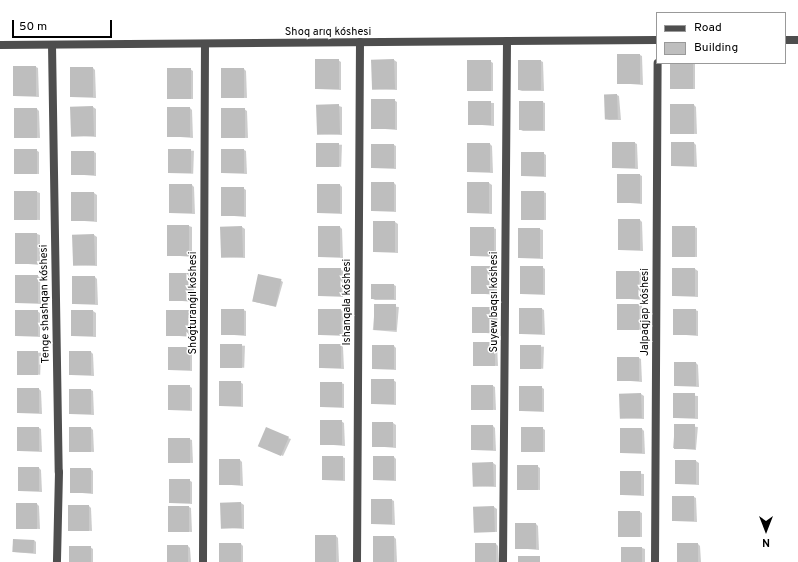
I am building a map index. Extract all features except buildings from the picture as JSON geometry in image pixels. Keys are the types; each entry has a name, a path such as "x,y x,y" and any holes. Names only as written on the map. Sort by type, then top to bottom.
{"street":[{"name":"Shoq arıq kóshesi","path":"0,45 656,40"},
{"path":"786,40 798,40"},
{"name":"Suyew baqsı kóshesi","path":"503,562 507,41"},
{"name":"Ishanqala kóshesi","path":"357,562 360,42"},
{"name":"Shógturanǵıl kóshesi","path":"203,562 205,44"},
{"name":"Tenge shashqan kóshesi","path":"52,45 59,472 58,562"},
{"name":"Jalpaqjap kóshesi","path":"655,562 658,64"}]}
